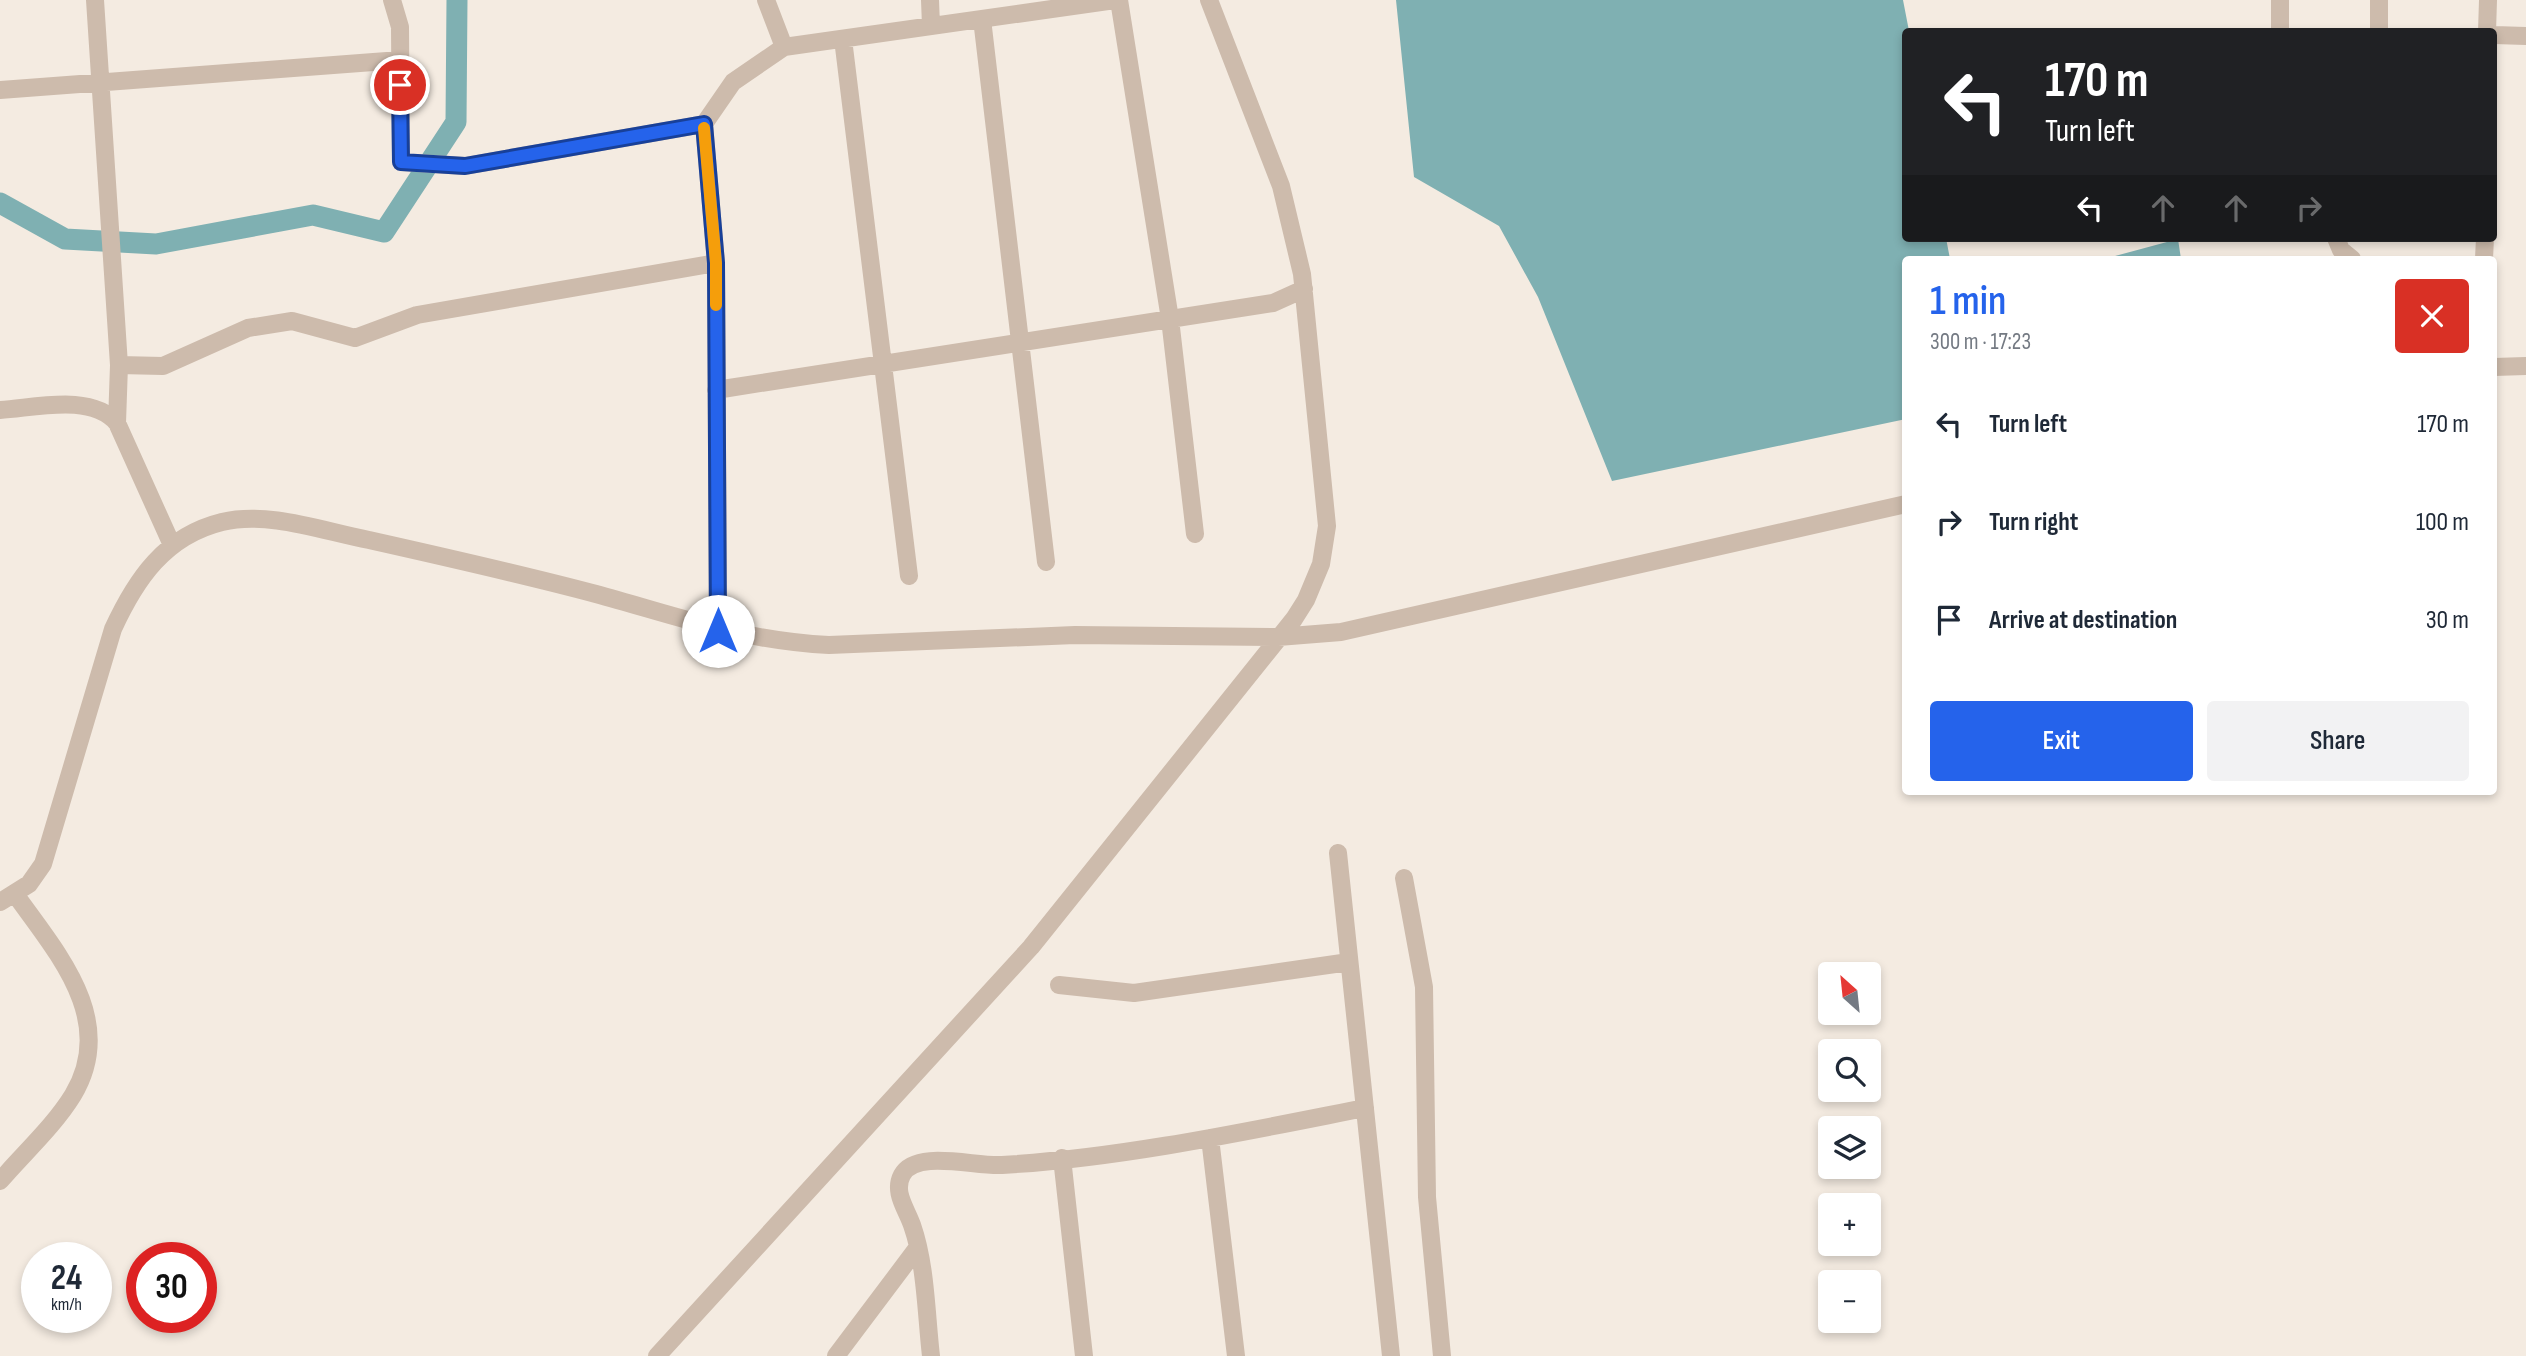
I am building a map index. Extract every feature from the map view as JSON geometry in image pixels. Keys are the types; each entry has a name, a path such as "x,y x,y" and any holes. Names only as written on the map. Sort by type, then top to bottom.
{"street":[{"path":"95,0 119,365 117,423 172,545"},
{"path":"392,0 400,27 401,162 465,166 704,124"},
{"path":"766,0 784,47"},
{"path":"930,0 931,26"},
{"path":"718,631 716,263 704,124 733,82 784,47 1117,0 1170,319 1195,534"},
{"path":"657,1356 1031,947 1294,620 1314,582 1328,526 1299,253 1282,186 1209,0"},
{"path":"2280,0 2280,28"},
{"path":"2379,0 2379,28"},
{"path":"2487,28 2488,0"},
{"path":"982,19 1018,343 1046,562"},
{"path":"2497,35 2526,36"},
{"path":"843,38 908,576"},
{"path":"0,90 400,60"},
{"path":"2338,242 2341,250 2348,256"},
{"path":"119,365 163,366 248,328 292,321 355,338 417,315 716,263"},
{"path":"716,390 1273,303 1304,289"},
{"path":"2497,367 2526,366"},
{"path":"0,410 85,405 100,409 117,423"},
{"path":"0,1181 70,1100 81,1079 88,1048 86,1012 74,979 8,898 29,884 43,864 113,629 127,598 144,572 172,545 188,535 223,522 279,521 487,566 718,631 779,642 829,645 1075,635 1278,637 1370,626 1902,506"},
{"path":"1338,853 1391,1356"},
{"path":"1404,878 1424,986 1427,1196 1442,1356"},
{"path":"1059,985 1134,993 1349,962"},
{"path":"931,1356 918,1247 899,1194 901,1178 910,1165 926,1159 1001,1166 1210,1138 1365,1108"},
{"path":"1210,1138 1236,1356"},
{"path":"1062,1158 1084,1356"},
{"path":"836,1356 918,1247"}],"water":[{"path":"1396,0 1903,0 1908,28 1902,28 1902,242 1947,242 1949,256 1902,256 1902,420 1612,481 1538,297 1499,226 1414,177"},
{"path":"2167,242 2178,242 2181,256 2115,256"}],"waterway":[{"path":"0,203 65,239 156,244 313,215 384,232 456,122 457,0"}],"slow traffic":[{"path":"704,128 716,263 716,305"}],"route":[{"path":"400,85 401,162 465,166 704,124 716,263 718,631"}]}
